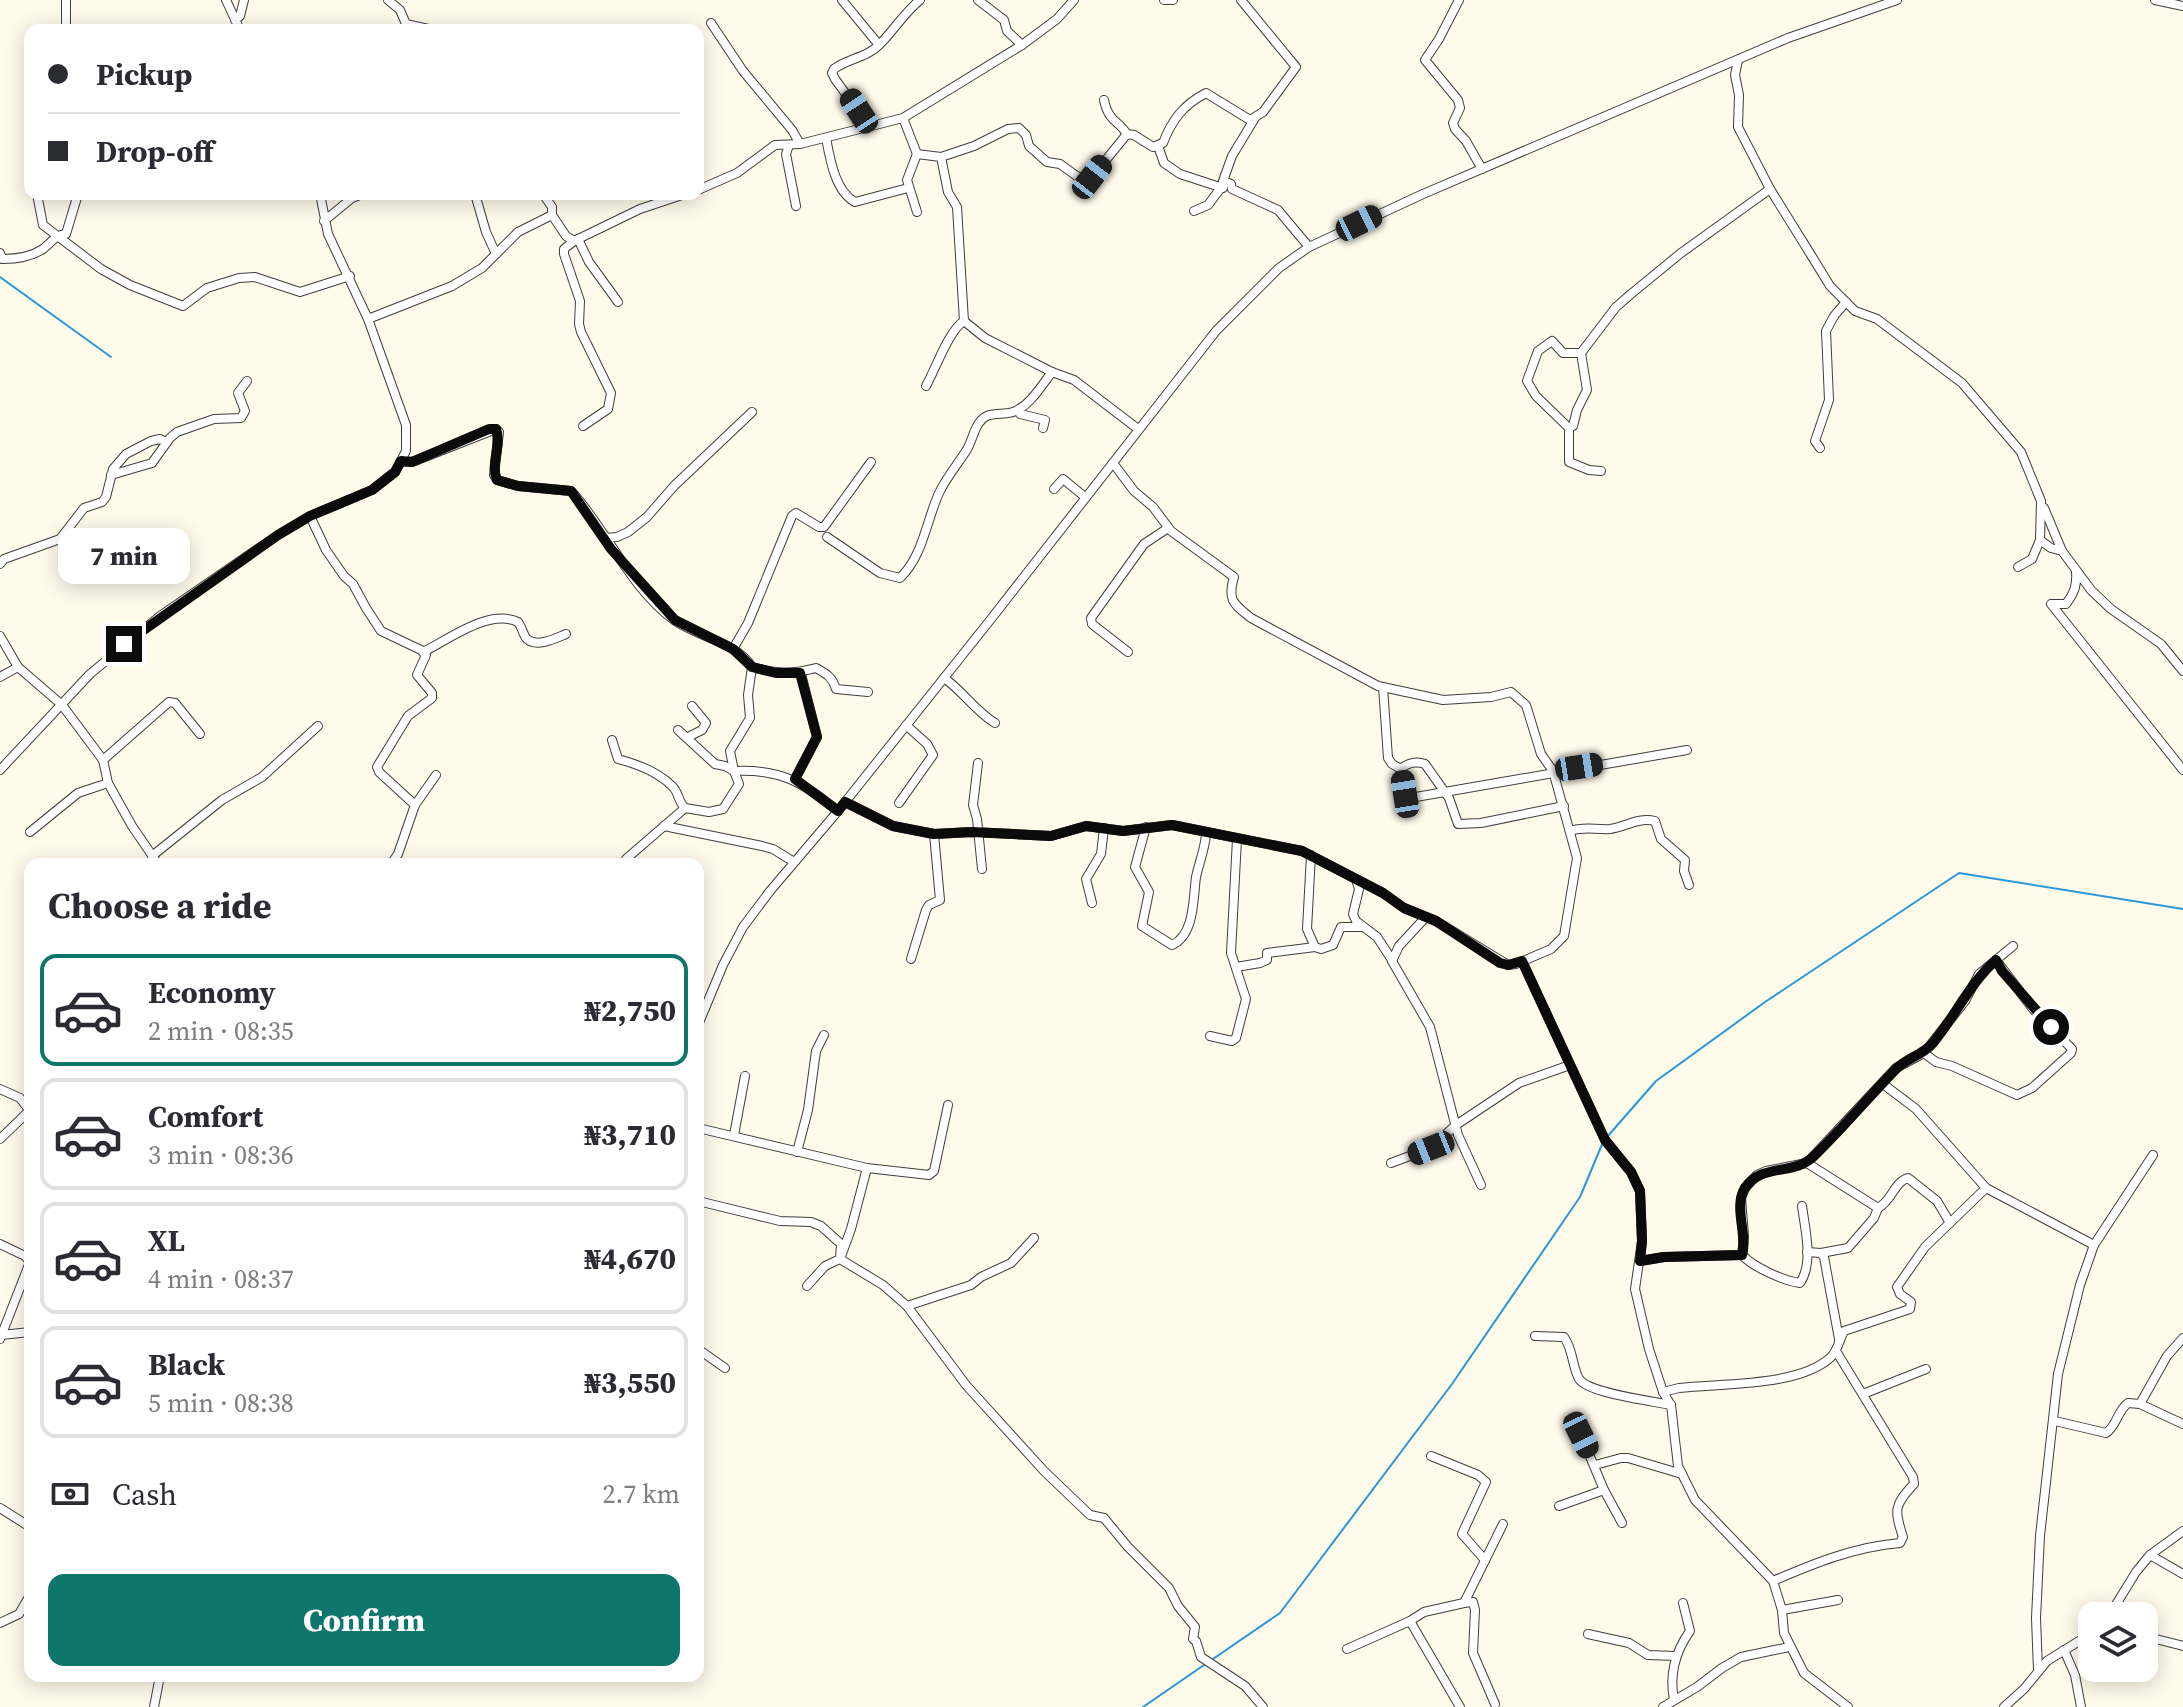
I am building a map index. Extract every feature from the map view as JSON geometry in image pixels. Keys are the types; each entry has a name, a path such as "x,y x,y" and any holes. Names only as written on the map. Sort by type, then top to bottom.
{"street":[{"path":"66,0 66,24"},
{"path":"226,0 237,24"},
{"path":"235,20 240,16 244,0"},
{"path":"388,0 400,10 406,24"},
{"path":"842,0 879,45"},
{"path":"869,126 832,73 839,65 861,57 879,45 920,0"},
{"path":"978,0 1004,20 1007,31 1022,45"},
{"path":"704,187 737,173 775,145 800,144 903,118 1022,45 1057,19 1074,0"},
{"path":"1164,0 1173,0"},
{"path":"1127,135 1134,135 1153,147 1158,146 1163,143 1172,120 1190,101 1206,93 1250,120 1263,112 1296,67 1241,0"},
{"path":"1459,0 1425,60 1458,100 1460,108 1453,123 1455,129 1466,141 1482,169"},
{"path":"704,1011 743,927 944,678 1216,331 1279,268 1309,247 1482,169 1788,38 1897,0"},
{"path":"2155,0 2183,6"},
{"path":"711,23 743,71 800,144"},
{"path":"1738,60 1735,75 1739,95 1738,127 1770,189 1830,286 1855,311 1877,319 1962,383 2021,452 2062,551 2091,590 2111,609 2161,644 2183,671"},
{"path":"1104,100 1110,118 1127,135"},
{"path":"903,118 917,154 907,180 917,212"},
{"path":"1194,211 1208,205 1223,184 1232,156 1255,118"},
{"path":"917,154 941,157 974,146 1008,129 1019,128 1026,135 1029,146 1047,162 1060,164 1086,179 1092,177 1127,135"},
{"path":"826,138 842,192 849,199 855,202 908,188"},
{"path":"789,145 787,169 796,206"},
{"path":"1158,146 1164,163 1180,174 1231,184 1232,189 1278,210 1309,247"},
{"path":"941,157 945,182 957,207 964,321 985,338 1074,380 1138,429"},
{"path":"1569,428 1573,426 1587,390 1581,353 1616,307 1681,253 1770,189"},
{"path":"38,200 43,225 101,269 130,285 183,306 207,288 239,278 255,277 300,292 350,276"},
{"path":"0,253 2,259 19,259 41,250 58,235 66,234 76,200"},
{"path":"0,770 90,674 160,616 310,516 372,490 395,472 406,451 406,425 368,319 328,234 321,200"},
{"path":"324,221 350,200"},
{"path":"477,200 496,254"},
{"path":"547,200 552,207 552,215 566,236 576,240 618,302"},
{"path":"583,426 608,409 611,398 602,371 579,324 580,301 564,249 640,209 667,200"},
{"path":"368,319 452,286 482,268 518,232 552,215"},
{"path":"1820,448 1815,441 1829,396 1826,331 1846,302"},
{"path":"926,386 947,346 949,335 964,321"},
{"path":"1581,353 1563,353 1552,341 1538,351 1527,381 1536,396 1569,428 1569,462 1601,471"},
{"path":"827,537 880,573 900,578 918,553 940,491 968,449 977,425 984,416 1019,409 1052,372"},
{"path":"111,475 152,463 177,432 214,419 241,418 245,411 238,393 247,381"},
{"path":"1019,409 1020,414 1045,420 1043,428"},
{"path":"605,538 628,532 647,517 674,486 752,412"},
{"path":"401,461 412,462 489,429 496,429 498,439 494,475 497,480 518,486 571,491 636,578 675,620 733,649 752,667 776,673 801,674 816,668 835,681 836,689 868,692"},
{"path":"0,564 4,559 60,539 84,508 102,502 106,497 111,475 118,463 135,448 160,439 166,442"},
{"path":"733,649 748,623 792,516 796,513 824,527 871,462"},
{"path":"845,802 893,826 934,834 1051,836 1086,826 1123,831 1172,825 1206,834 1287,847 1311,855 1356,879 1508,965 1551,949 1564,936 1577,858 1553,771 1541,754 1526,705 1511,692 1491,697 1443,700 1383,687 1251,618 1233,603 1230,592 1234,577 1192,549 1168,528 1113,463"},
{"path":"1054,489 1063,479 1085,497"},
{"path":"2018,567 2032,559 2040,540 2041,501"},
{"path":"310,516 326,550 353,584 381,631 426,655 417,675 432,693 432,698 408,716 377,767 415,805"},
{"path":"1128,652 1092,624 1091,618 1144,544 1168,528"},
{"path":"2040,540 2062,551"},
{"path":"2075,568 2077,584 2070,599 2066,604 2051,604 2183,770"},
{"path":"423,652 445,642 457,632 499,618 518,622 530,642 542,642 566,634"},
{"path":"0,636 18,667 62,705 103,760 108,783 154,858"},
{"path":"0,677 18,667"},
{"path":"612,740 618,759 639,765 673,786 685,808 709,812 723,809 739,784 730,751 750,718 748,695 752,667"},
{"path":"795,779 817,737 801,674"},
{"path":"944,678 964,692 995,723"},
{"path":"1383,687 1388,758 1401,769"},
{"path":"103,760 169,702 175,703 200,734"},
{"path":"688,737 702,730 706,723 692,706"},
{"path":"899,803 933,755 927,744 906,725"},
{"path":"157,858 222,800 262,777 318,726"},
{"path":"678,730 715,764 734,771 776,773 795,779 838,811"},
{"path":"1401,769 1405,794 1410,798 1687,750"},
{"path":"1401,769 1419,762 1425,764 1449,798 1458,824 1481,823 1564,806"},
{"path":"978,763 973,805 982,869"},
{"path":"395,858 415,805 436,775"},
{"path":"30,832 78,793 108,783"},
{"path":"627,858 685,808"},
{"path":"1570,831 1582,827 1612,829 1628,822 1651,819 1655,821 1661,839 1685,860 1684,871 1689,885"},
{"path":"664,826 773,849 794,862"},
{"path":"1146,827 1135,867 1149,892 1142,926 1172,945 1180,940 1194,913 1196,877 1206,834"},
{"path":"1092,903 1086,879 1101,854 1104,828"},
{"path":"911,959 926,910 940,900 934,834"},
{"path":"1210,1036 1232,1041 1239,1034 1246,999 1231,953 1237,839"},
{"path":"1311,855 1307,929 1315,947"},
{"path":"1356,879 1359,889 1353,914 1362,927"},
{"path":"1392,961 1399,946 1425,918"},
{"path":"1236,967 1267,960 1267,953 1315,947 1321,949 1333,945 1341,927 1369,929 1392,961 1430,1027 1456,1125 1481,1185"},
{"path":"1742,1255 1741,1198 1745,1188 1766,1171 1807,1163 1896,1068 1924,1053 1965,1001 1979,974 2013,946"},
{"path":"1924,1053 1936,1062 2017,1095 2032,1088 2071,1053 2072,1049 2033,1009 1996,960"},
{"path":"1522,961 1605,1140 1631,1172 1640,1191 1642,1241 1635,1289 1639,1313 1663,1392 1671,1405 1678,1466 1695,1500 1773,1581 1782,1610 1784,1633 1804,1673 1848,1707"},
{"path":"797,1152 808,1110 816,1051 824,1035"},
{"path":"1391,1163 1431,1148 1456,1125 1519,1083 1570,1065"},
{"path":"734,1135 745,1076"},
{"path":"1883,1084 1916,1109 1986,1188 2094,1245"},
{"path":"0,1089 20,1098 24,1103"},
{"path":"704,1129 867,1168 929,1175 934,1171 948,1105"},
{"path":"0,1139 24,1117"},
{"path":"2038,1670 2035,1633 2040,1536 2058,1374 2080,1285 2094,1245 2153,1155"},
{"path":"1807,1163 1878,1208"},
{"path":"853,1164 863,1180"},
{"path":"807,1286 825,1266 840,1259 867,1168"},
{"path":"1807,1252 1848,1248 1874,1218 1878,1208 1888,1201 1902,1179 1917,1182 1937,1201 1950,1223"},
{"path":"1663,1392 1806,1374 1836,1351 1844,1331 1910,1309 1911,1302 1900,1294 1897,1287 1925,1247 1986,1188"},
{"path":"704,1202 780,1221 811,1222 821,1226 841,1244 840,1259"},
{"path":"1640,1261 1664,1257 1742,1255 1766,1272 1800,1283 1807,1252 1802,1206"},
{"path":"907,1306 971,1285 1011,1263 1034,1238"},
{"path":"0,1244 24,1256"},
{"path":"1821,1253 1830,1282 1839,1340"},
{"path":"840,1259 883,1285 907,1306 966,1385 1009,1434 1090,1515 1104,1518 1169,1588 1178,1606 1195,1627 1193,1639 1201,1657 1245,1686 1263,1707"},
{"path":"1,1337 24,1278"},
{"path":"1,1337 24,1333"},
{"path":"1535,1336 1564,1337 1578,1376 1588,1387 1671,1405"},
{"path":"2140,1404 2167,1356 2183,1338"},
{"path":"1773,1581 1823,1559 1857,1548 1900,1543 1903,1537 1895,1515 1897,1505 1914,1484 1913,1477 1836,1351"},
{"path":"704,1353 725,1368"},
{"path":"1863,1394 1926,1369"},
{"path":"2055,1421 2106,1433 2112,1429 2121,1408 2128,1403 2140,1404 2183,1424"},
{"path":"1581,1435 1622,1523"},
{"path":"1431,1456 1478,1475 1486,1482 1462,1534 1485,1560"},
{"path":"1595,1465 1628,1458 1682,1474"},
{"path":"1559,1506 1604,1490"},
{"path":"0,1508 24,1523"},
{"path":"1464,1603 1503,1524"},
{"path":"2118,1602 2150,1555 2183,1531"},
{"path":"2150,1555 2183,1574"},
{"path":"1782,1610 1821,1606 1838,1600"},
{"path":"1347,1649 1424,1612 1473,1602 1473,1653 1495,1704"},
{"path":"1674,1700 1671,1688 1676,1656 1690,1631 1683,1603"},
{"path":"0,1623 19,1614 24,1605"},
{"path":"1410,1621 1460,1707"},
{"path":"1588,1634 1629,1643 1648,1655 1676,1656"},
{"path":"2158,1640 2183,1646"},
{"path":"2004,1707 2038,1670 2078,1642"},
{"path":"1663,1707 1741,1657 1789,1647"},
{"path":"2064,1650 2075,1675 2081,1707"},
{"path":"154,1707 159,1682"},
{"path":"2016,1697 2018,1707"}],"waterway":[{"path":"0,277 111,357"},
{"path":"1607,1137 1656,1081 1765,1002 1959,873 2183,909"},
{"path":"1210,1661 1280,1613 1452,1384 1580,1197 1603,1142"},
{"path":"1143,1707 1204,1665"}],"route":[{"path":"124,644 278,535 310,516 372,490 395,472 401,461 412,462 489,429 496,429 499,432 494,475 497,480 518,486 571,491 611,549 675,620 733,649 752,667 771,669 776,673 801,674 817,737 795,779 838,811 845,802 893,826 934,834 972,832 1033,837 1051,836 1086,826 1123,831 1172,825 1206,834 1287,847 1318,858 1383,893 1404,908 1436,921 1500,963 1508,965 1522,961 1605,1140 1631,1172 1640,1191 1640,1261 1664,1257 1742,1255 1741,1198 1745,1188 1757,1175 1766,1171 1807,1163 1896,1068 1924,1053 1965,1001 1979,974 1996,960 2033,1009 2051,1027"}]}
